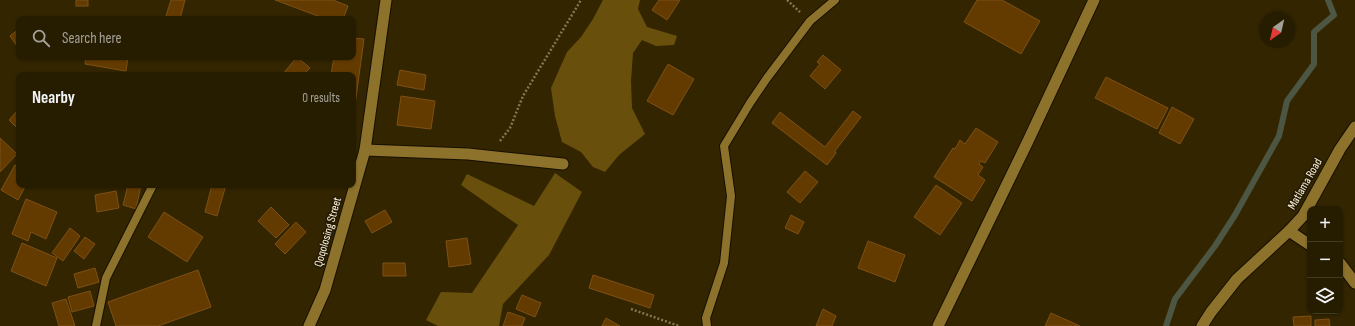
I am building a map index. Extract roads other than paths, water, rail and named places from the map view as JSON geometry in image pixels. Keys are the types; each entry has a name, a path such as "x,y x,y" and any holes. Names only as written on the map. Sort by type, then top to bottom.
{"street":[{"name":"Qoqolosing Street","path":"357,165 365,150 386,0"},
{"path":"938,326 1021,156 1094,0"},
{"name":"Matlama Road","path":"1202,326 1210,312 1238,279 1303,216 1340,149 1355,127"},
{"path":"365,150 468,154 563,164"},
{"name":"Qoqolosing Street","path":"310,326 325,290 351,188"},
{"path":"1289,231 1307,242"},
{"path":"1343,267 1355,283"}],"lane":[{"path":"707,326 706,318 724,263 731,196 724,146 750,102 810,21 835,0"},
{"path":"96,326 106,278 151,188"}],"waterway":[{"path":"1166,326 1175,299 1215,246 1235,215 1279,136 1287,101 1314,64 1314,32 1334,15 1328,0"}]}
